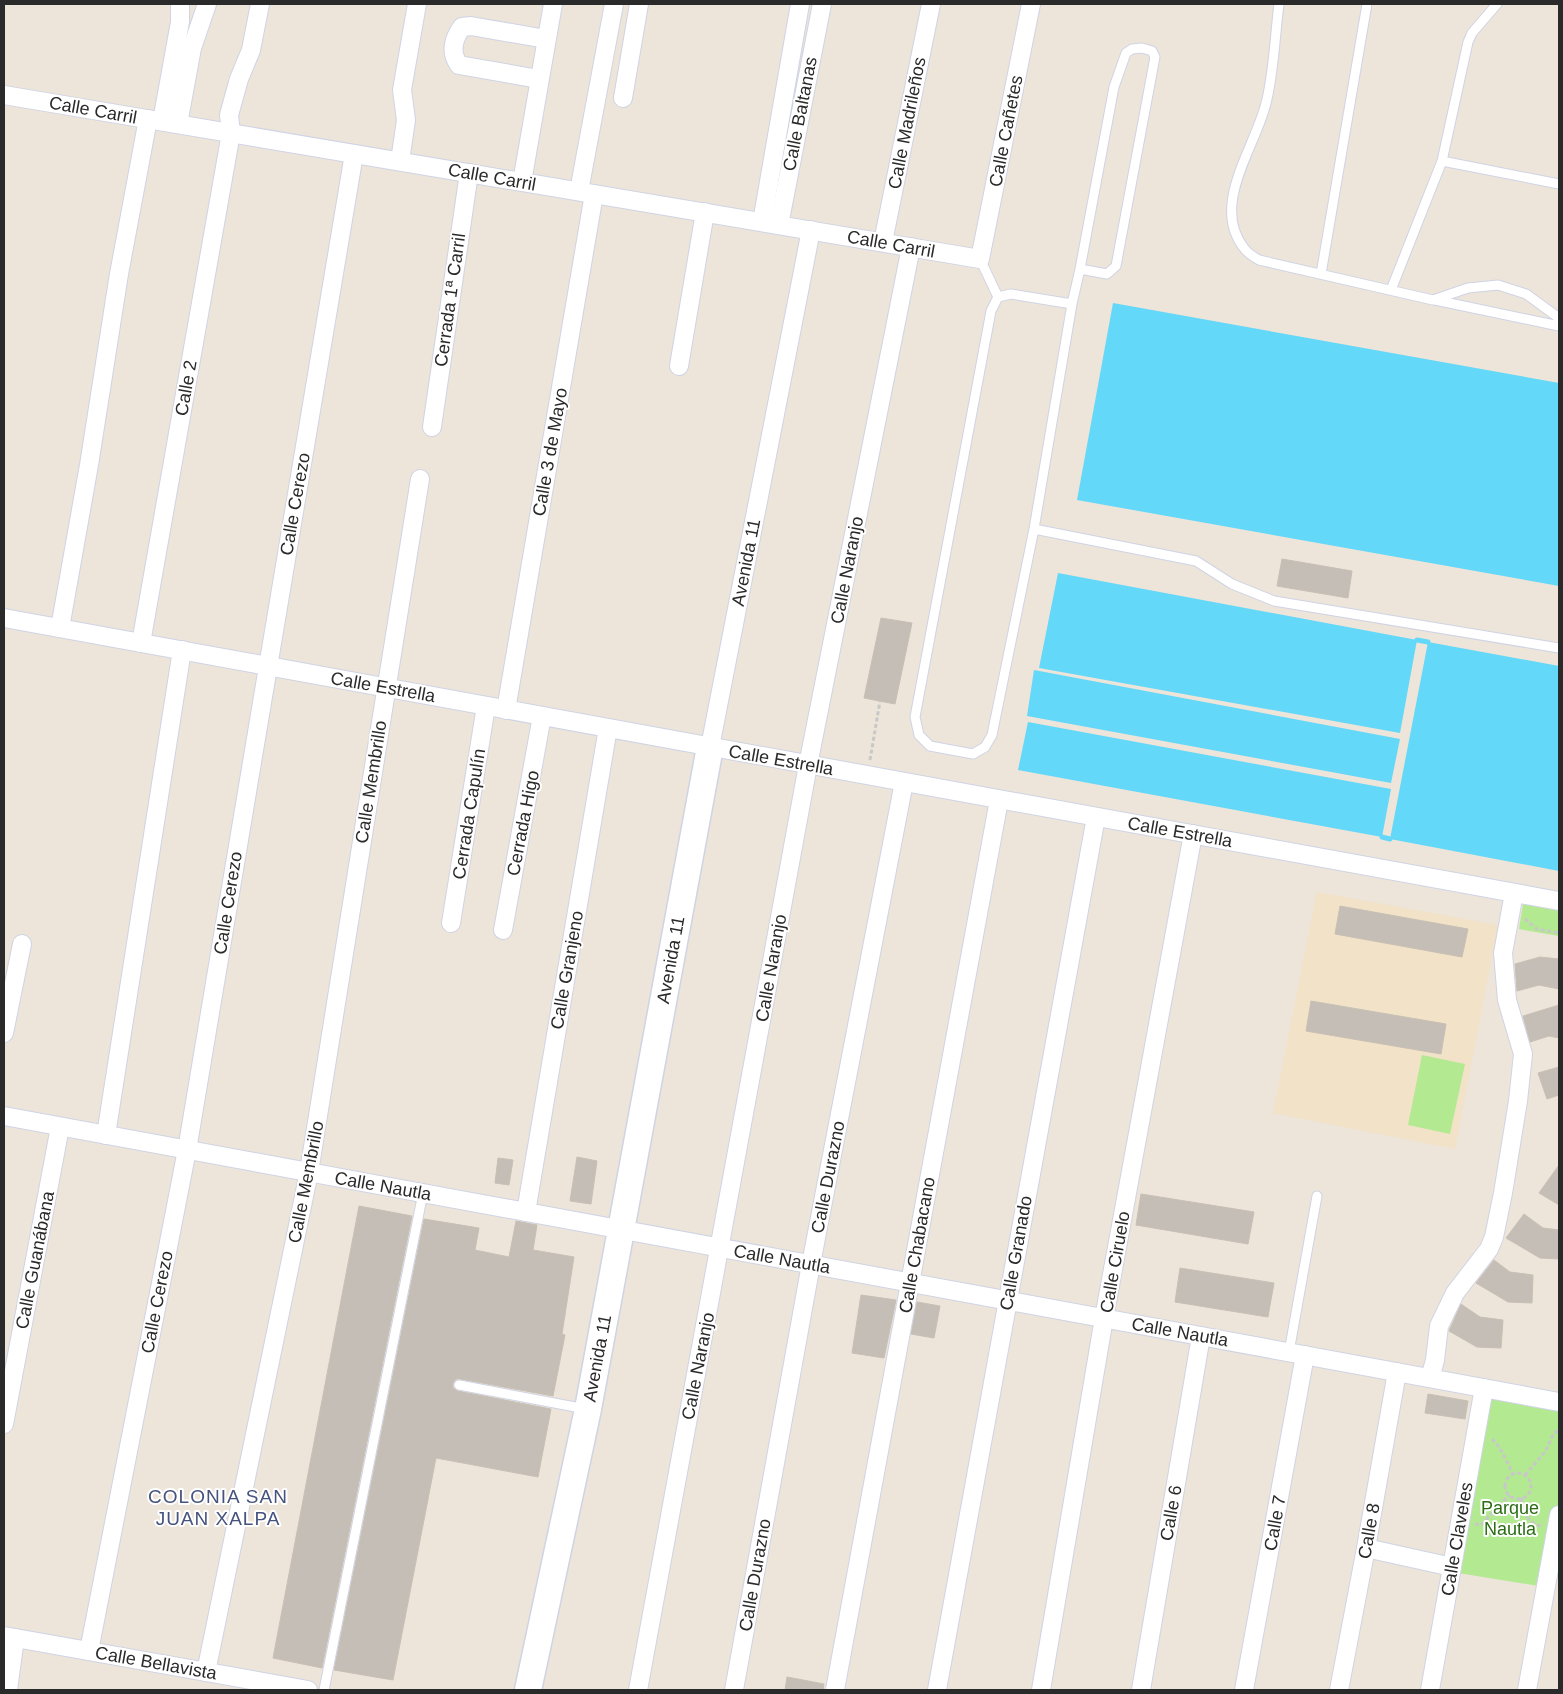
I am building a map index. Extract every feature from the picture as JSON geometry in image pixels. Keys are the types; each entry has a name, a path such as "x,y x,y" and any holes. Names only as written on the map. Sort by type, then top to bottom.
{"street":[{"path":"163,121 180,22 180,4"},
{"path":"60,628 89,465 119,274 163,121 207,4"},
{"name":"Calle 2","path":"141,643 231,133 229,116 239,79 251,50 260,4"},
{"path":"400,161 406,120 402,90 417,4"},
{"path":"522,182 553,4"},
{"name":"Calle 3 de Mayo","path":"506,710 587,193 614,4"},
{"path":"624,98 639,4"},
{"path":"771,224 800,4"},
{"name":"Calle Baltanas","path":"771,224 822,4"},
{"name":"Calle Madrileños","path":"883,242 931,4"},
{"name":"Calle Cañetes","path":"980,259 1031,4"},
{"path":"539,79 459,65 453,57 455,36 462,28 471,26 546,39"},
{"name":"Calle Carril","path":"4,95 980,259"},
{"name":"Calle Cerezo","path":"89,1651 187,1150 354,154"},
{"name":"Cerrada 1ª Carril","path":"432,427 469,173"},
{"path":"679,366 705,212"},
{"name":"Avenida 11","path":"528,1690 588,1409 710,747 812,230"},
{"name":"Calle Naranjo","path":"638,1690 808,765 911,247"},
{"name":"Calle Membrillo","path":"206,1672 309,1172 420,479"},
{"name":"Calle Estrella","path":"4,618 1193,834 1513,900 1559,901"},
{"path":"106,1135 182,650"},
{"name":"Cerrada Capulín","path":"451,923 486,706"},
{"name":"Cerrada Higo","path":"503,930 542,716"},
{"name":"Calle Granjeno","path":"526,1212 608,728"},
{"name":"Calle Durazno","path":"734,1690 811,1264 904,782"},
{"name":"Calle Chabacano","path":"836,1690 999,800"},
{"name":"Calle Granado","path":"937,1690 1096,817"},
{"name":"Calle Ciruelo","path":"1041,1690 1104,1318 1193,834"},
{"path":"1430,1378 1435,1360 1439,1326 1456,1293 1489,1249 1494,1238 1503,1193 1518,1101 1523,1054 1507,1000 1503,953 1513,900"},
{"path":"4,1033 22,944"},
{"name":"Calle Nautla","path":"4,1116 1559,1402"},
{"name":"Calle Guanábana","path":"4,1424 60,1126"},
{"name":"Calle 6","path":"1141,1690 1201,1336"},
{"name":"Calle 7","path":"1244,1690 1297,1354"},
{"name":"Calle 8","path":"1339,1690 1397,1372"},
{"name":"Calle Claveles","path":"1430,1690 1484,1388"},
{"path":"1527,1690 1552,1589 1558,1522"},
{"path":"1366,1548 1452,1567"},
{"path":"8,1690 9,1637"},
{"name":"Calle Bellavista","path":"9,1637 308,1690"}],"lane":[{"path":"1279,4 1267,100 1234,190 1231,210 1234,231 1244,249 1259,260 1433,300 1559,326"},
{"path":"1321,274 1367,4"},
{"path":"1391,290 1442,161 1468,42 1472,34 1497,4"},
{"path":"1072,304 1011,294 998,298 991,311 916,716 919,735 930,746 973,754 985,747 992,735 1034,529 1072,304 1114,87 1126,53 1132,49 1142,48 1152,51 1155,57 1116,266 1107,274 1080,269"},
{"path":"1442,161 1559,184"},
{"path":"980,259 998,298"},
{"path":"1433,300 1468,288 1498,286 1526,294 1559,318"},
{"path":"1034,529 1196,561 1232,584 1274,601 1559,648"},
{"path":"324,1690 423,1193"},
{"path":"1297,1354 1317,1196"},
{"path":"459,1385 588,1409"}],"path":[{"path":"868,776 880,701"},
{"path":"1513,900 1538,929 1559,933"},
{"path":"1478,1424 1500,1448 1513,1474"},
{"path":"1525,1475 1545,1452 1553,1435 1559,1429"},
{"path":"1521,1473 1525,1475 1530,1481 1531,1486 1528,1494 1521,1498 1512,1498 1505,1487 1505,1483 1513,1474 1521,1473"},
{"path":"1460,1522 1481,1525 1509,1495"},
{"path":"1521,1498 1524,1514 1535,1524 1558,1522"}],"shaded area":[{"path":"1317,892 1498,925 1455,1149 1273,1113"}],"green space":[{"path":"1524,898 1559,905 1559,936 1519,929"},
{"path":"1422,1055 1465,1064 1450,1134 1408,1125"},
{"name":"Parque Nautla","path":"1484,1388 1559,1402 1559,1515 1545,1587 1452,1572"}],"water":[{"path":"1113,303 1559,383 1559,586 1077,500"},
{"path":"1058,573 1417,640 1400,733 1039,668"},
{"path":"1428,642 1559,666 1559,871 1390,839"},
{"path":"1034,670 1400,739 1391,783 1027,716"},
{"path":"1028,722 1391,789 1382,837 1018,770"}],"building":[{"path":"1282,559 1352,571 1348,598 1277,586"},
{"path":"881,618 912,623 895,704 864,698"},
{"path":"1340,906 1468,929 1462,957 1335,934"},
{"path":"1540,957 1559,959 1559,989 1539,985 1517,991 1515,964"},
{"path":"1311,1001 1446,1024 1441,1054 1306,1031"},
{"path":"1559,1005 1559,1038 1549,1036 1530,1042 1523,1016"},
{"path":"1559,1067 1559,1095 1547,1099 1538,1073"},
{"path":"577,1157 597,1161 591,1204 570,1201"},
{"path":"498,1158 513,1160 509,1185 495,1183"},
{"path":"1559,1165 1559,1205 1539,1193"},
{"path":"1141,1194 1254,1212 1248,1244 1136,1225"},
{"path":"359,1206 412,1216 322,1668 273,1658"},
{"path":"1524,1214 1543,1228 1559,1230 1559,1259 1540,1258 1506,1238"},
{"path":"424,1219 479,1228 475,1250 509,1257 516,1221 537,1225 533,1250 574,1257 562,1334 565,1335 553,1396 460,1379 456,1379 453,1383 453,1388 458,1391 551,1409 538,1477 436,1458 393,1680 334,1670"},
{"path":"1494,1260 1510,1272 1533,1275 1532,1303 1508,1302 1476,1283"},
{"path":"1180,1268 1274,1283 1268,1317 1175,1302"},
{"path":"861,1295 896,1300 884,1358 852,1353"},
{"path":"917,1302 940,1306 934,1338 911,1334"},
{"path":"1461,1304 1480,1317 1503,1320 1501,1348 1477,1347 1449,1331"},
{"path":"1428,1394 1468,1401 1465,1419 1425,1413"},
{"path":"787,1677 824,1684 823,1690 785,1690"}],"waterway":[{"path":"1417,640 1428,642"},
{"path":"1382,837 1390,839"}],"district":[{"name":"COLONIA SAN JUAN XALPA","path":"218,1507"}]}
